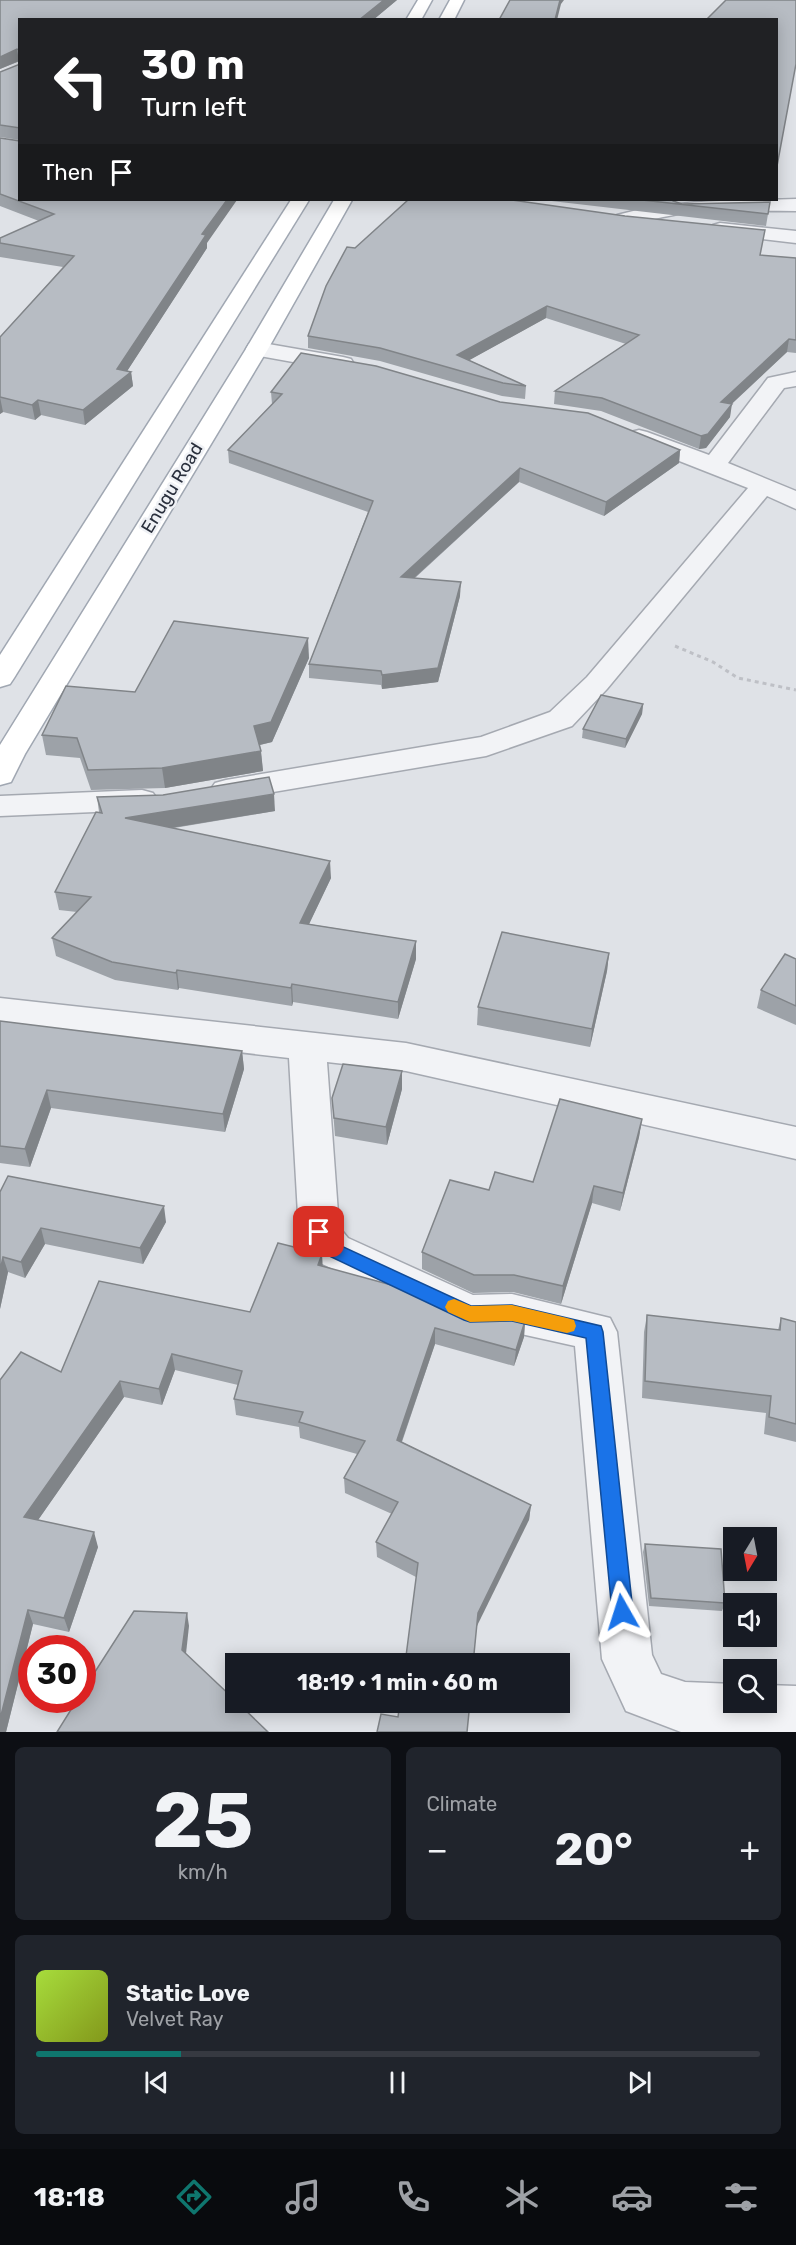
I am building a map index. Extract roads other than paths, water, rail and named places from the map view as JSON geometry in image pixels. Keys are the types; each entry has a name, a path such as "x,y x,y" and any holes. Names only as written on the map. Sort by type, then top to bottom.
{"main road":[{"path":"413,18 425,0"},
{"path":"447,18 457,0"},
{"path":"0,678 297,201"},
{"name":"Enugu Road","path":"0,775 16,744 257,349 342,201"}],"street":[{"path":"624,219 650,210 680,207 796,205"},
{"path":"602,216 796,237"},
{"path":"257,349 369,368"},
{"path":"713,466 776,383 796,379"},
{"path":"614,427 796,501"},
{"path":"200,794 486,746 561,719 597,683 763,486"},
{"path":"0,806 165,800"},
{"path":"0,1011 406,1057 796,1143"},
{"path":"307,1046 319,1232 333,1250 470,1314 512,1313 595,1332 627,1659 644,1693 686,1708 796,1712"}]}
